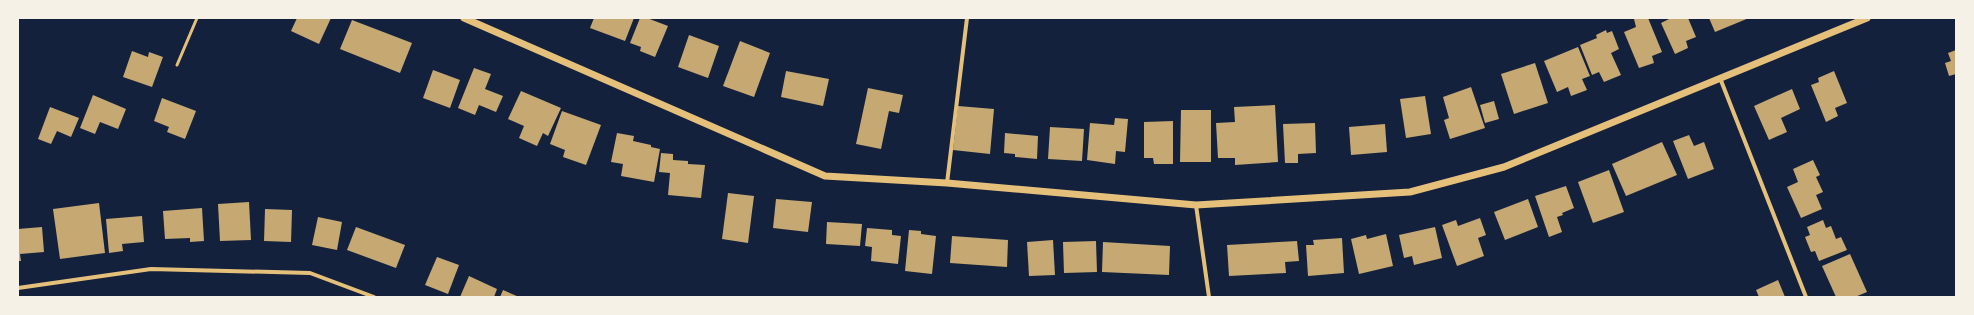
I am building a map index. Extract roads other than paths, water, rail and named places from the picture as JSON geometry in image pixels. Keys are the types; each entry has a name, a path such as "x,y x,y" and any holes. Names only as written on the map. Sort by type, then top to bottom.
{"street":[{"path":"464,18 825,176 947,183 1196,205 1410,192 1504,167 1867,18"},
{"path":"947,183 967,18"},
{"path":"1720,78 1806,297"},
{"path":"1196,205 1209,297"},
{"path":"18,288 151,269 310,273 374,297"}],"lane":[{"path":"176,65 197,18"}]}
